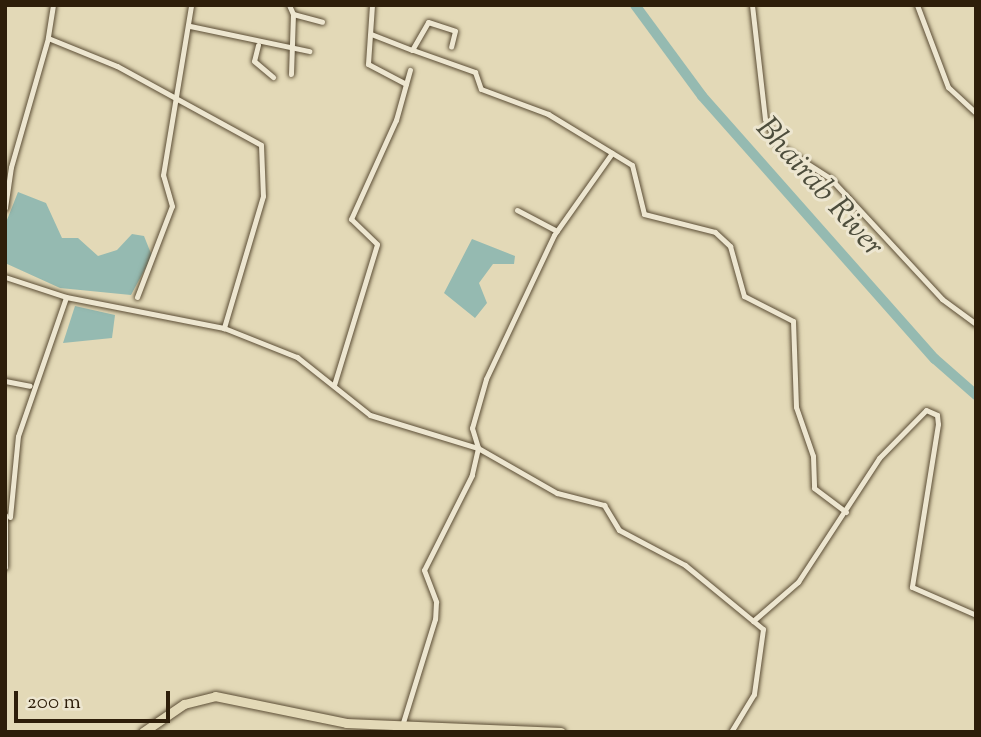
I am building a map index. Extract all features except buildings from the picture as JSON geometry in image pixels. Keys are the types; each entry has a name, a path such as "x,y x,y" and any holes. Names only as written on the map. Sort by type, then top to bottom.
{"highway":[{"path":"143,732 184,704 215,696 346,723 401,728 561,732"}],"street":[{"path":"5,208 10,167 48,38 53,5"},
{"path":"137,297 172,206 163,175 190,26 191,5"},
{"path":"289,5 293,14 288,48 291,74"},
{"path":"372,5 369,65 406,84"},
{"path":"752,5 765,119 776,144 830,178 942,299 976,324"},
{"path":"917,5 948,87 976,113"},
{"path":"293,14 322,22"},
{"path":"413,50 428,23 455,31 451,47"},
{"path":"190,26 258,45 309,51"},
{"path":"371,34 475,72 481,89 548,114 632,166 643,214 715,232 730,246 744,296 793,321 796,407 813,456 814,488 846,512"},
{"path":"48,38 117,66 177,102 259,142 266,164 248,258 223,328"},
{"path":"258,45 254,61 273,77"},
{"path":"334,385 377,244 351,219 410,70"},
{"path":"401,728 435,619 436,602 424,570 472,475 478,449 472,428 486,379 557,231 612,153"},
{"path":"517,210 557,231"},
{"path":"5,277 66,297 223,328 297,357 370,415 478,449 557,493 604,505 619,530 685,565 763,629 754,694 731,732"},
{"path":"5,567 18,436 66,297"},
{"path":"5,382 30,386"},
{"path":"754,621 798,582 846,512 878,458 913,420 933,410 937,424 912,587 976,615"}],"water":[{"path":"18,192 46,203 62,238 78,238 98,256 117,250 132,234 144,236 152,256 131,295 60,288 5,263 5,225"},
{"path":"472,239 515,256 514,264 493,264 479,283 487,303 475,318 444,293"},
{"path":"75,306 115,315 112,338 63,343"}],"waterway":[{"name":"Bhairab River","path":"635,5 702,96 935,359 976,395"}]}
